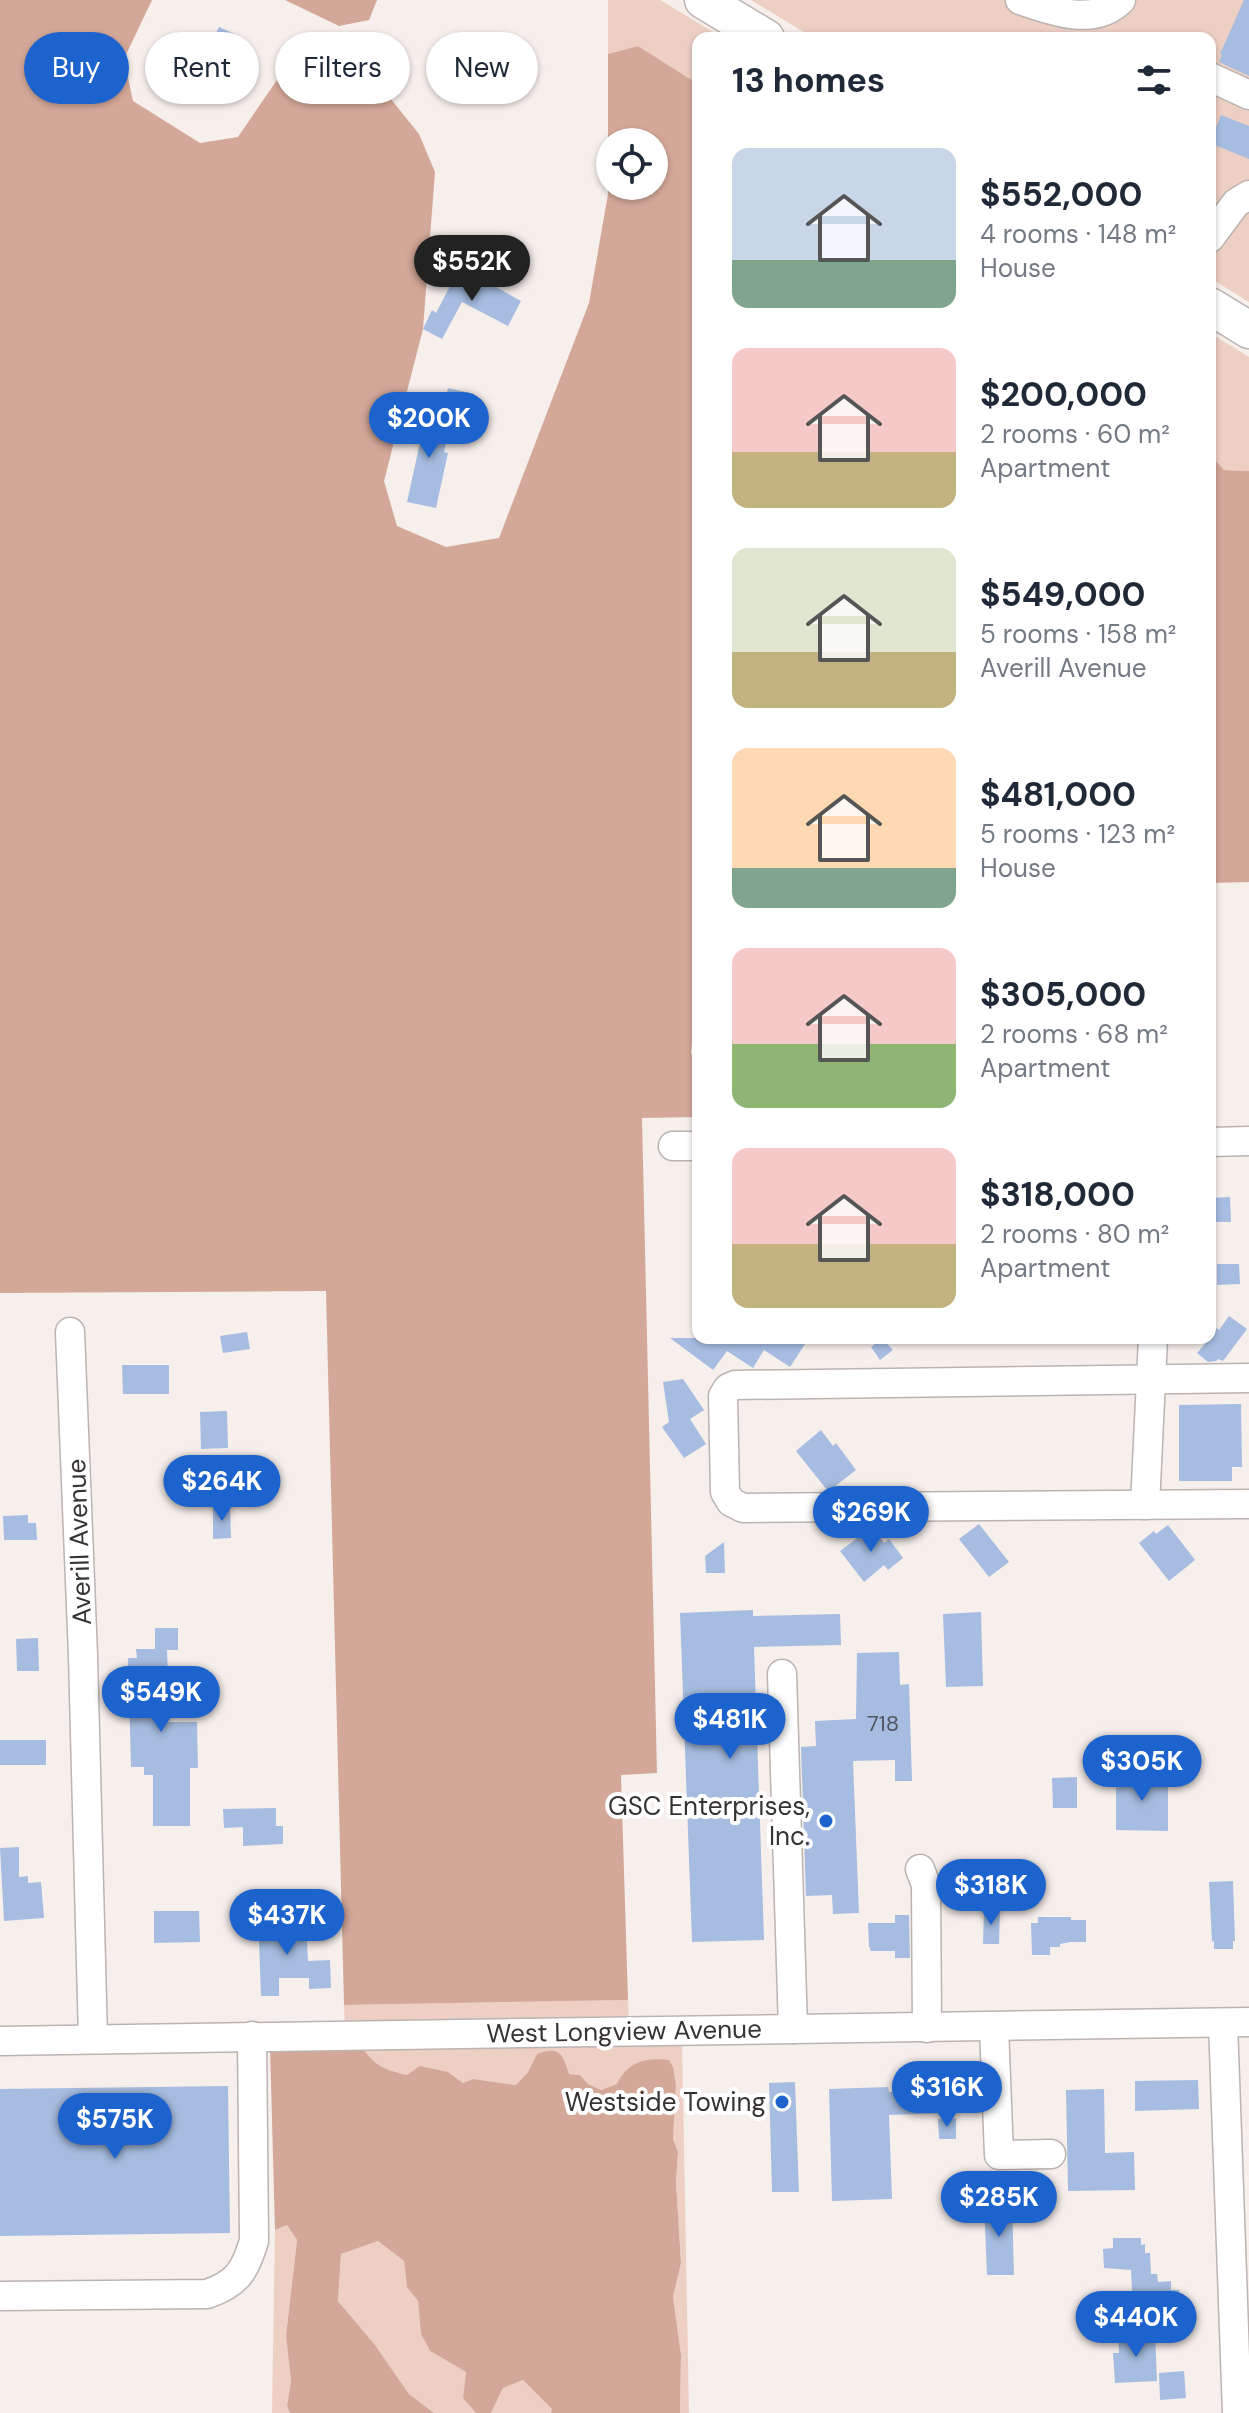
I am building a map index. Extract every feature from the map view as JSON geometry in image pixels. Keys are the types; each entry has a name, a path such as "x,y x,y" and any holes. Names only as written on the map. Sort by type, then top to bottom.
{"main road":[{"path":"703,0 756,32"},
{"path":"1216,310 1249,330"}],"street":[{"path":"1020,0 1054,12 1089,16 1114,7 1121,0"},
{"path":"1216,80 1249,95"},
{"path":"1216,230 1236,203 1249,195"},
{"path":"1216,1142 1249,1141"},
{"name":"Averill Avenue","path":"70,1332 83,1656 93,2039"},
{"path":"1145,1505 1153,1344"},
{"path":"1249,1378 735,1385 728,1388 723,1396 725,1492 731,1502 743,1508 1249,1504"},
{"path":"782,1674 793,2029"},
{"path":"920,1869 926,1885 927,2028"},
{"path":"1236,2023 1237,2413"},
{"name":"West Longview Avenue","path":"0,2041 1236,2023"},
{"path":"994,2027 999,2155 1051,2154"},
{"path":"0,2296 207,2294 227,2287 247,2264 254,2241 252,2036"}],"shaded area":[{"path":"0,0 152,0 129,48 129,32 24,32 24,104 129,104 129,82 133,101 200,143 238,137 275,83 275,104 395,104 419,134 435,172 423,329 384,481 397,526 446,547 499,538 589,303 607,200 668,200 668,128 608,128 608,54 638,46 692,80 692,1117 642,1118 657,1773 621,1775 628,2000 344,2005 326,1291 0,1293"},
{"path":"285,0 377,0 369,20 339,26"},
{"path":"608,0 660,0 713,32 692,32 692,80 638,46 608,54"},
{"path":"751,0 1249,0 1249,302 1216,282 1216,32 804,32"},
{"path":"1216,337 1249,357 1249,471 1224,470 1216,461"},
{"path":"1216,461 1224,470 1249,471 1249,882 1216,883"},
{"path":"628,2000 629,2021 345,2025 344,2005"},
{"path":"682,2040 689,2413 680,2413 681,2355 673,2297 681,2263 676,2182 678,2152 673,2139 676,2086 617,2084 601,2090 588,2084 580,2075 568,2074 537,2054 528,2072 516,2085 473,2079 463,2083 448,2072 407,2075 386,2070 371,2061 360,2044"},
{"path":"360,2044 374,2062 385,2068 407,2075 420,2066 448,2072 463,2083 473,2079 516,2085 528,2072 537,2054 555,2051 562,2056 569,2074 580,2075 588,2084 601,2090 617,2084 626,2071 638,2063 653,2059 669,2060 676,2086 673,2139 678,2152 676,2182 681,2263 673,2297 681,2355 680,2413 551,2413 552,2409 523,2380 503,2388 491,2413 476,2413 463,2398 466,2372 430,2351 421,2334 418,2301 407,2287 404,2261 378,2241 341,2254 338,2301 375,2345 409,2394 434,2413 290,2413 287,2406 291,2381 286,2336 297,2240 287,2225 275,2230 270,2046"},
{"path":"287,2225 297,2240 286,2336 291,2381 287,2406 290,2413 272,2413 275,2230"},
{"path":"378,2241 404,2261 407,2286 418,2301 421,2334 430,2351 466,2372 463,2398 476,2413 434,2413 409,2394 375,2345 338,2301 341,2254"},
{"path":"523,2380 553,2409 551,2413 491,2413 503,2388"}],"building":[{"path":"1244,0 1249,0 1249,76 1219,62"},
{"path":"1221,115 1249,126 1249,159 1216,145 1216,128"},
{"path":"460,267 521,301 508,326 462,302 442,339 423,329 432,310 436,313"},
{"path":"448,388 474,394 468,423 442,417"},
{"path":"422,404 449,431 444,452 448,453 436,508 407,502 423,429 410,417"},
{"path":"1230,1197 1231,1222 1216,1222 1216,1198"},
{"path":"1217,1264 1239,1264 1240,1284 1217,1285"},
{"path":"1229,1316 1247,1329 1223,1361 1208,1362 1197,1353 1205,1344 1216,1344 1216,1328 1219,1330"},
{"path":"247,1332 250,1349 223,1353 220,1336"},
{"path":"670,1338 692,1338 692,1344 805,1344 790,1367 764,1350 753,1368 727,1351 713,1370"},
{"path":"888,1344 893,1350 880,1360 871,1347"},
{"path":"122,1365 169,1365 169,1394 123,1394"},
{"path":"683,1379 704,1410 690,1419 706,1444 684,1458 662,1427 669,1422 663,1382"},
{"path":"1241,1404 1242,1467 1232,1467 1232,1481 1179,1481 1179,1405"},
{"path":"227,1411 228,1448 201,1449 200,1412"},
{"path":"821,1430 833,1446 836,1443 856,1470 830,1490 796,1451"},
{"path":"230,1507 231,1538 213,1539 213,1508"},
{"path":"28,1515 28,1523 36,1523 37,1540 4,1540 3,1516"},
{"path":"979,1524 1009,1562 989,1577 959,1539"},
{"path":"1168,1525 1195,1560 1169,1581 1139,1543"},
{"path":"872,1527 884,1543 889,1539 903,1558 888,1570 884,1565 864,1582 840,1551"},
{"path":"724,1542 725,1573 706,1573 705,1556"},
{"path":"753,1610 753,1616 840,1614 841,1645 754,1647 764,1940 692,1942 680,1613"},
{"path":"981,1612 983,1686 946,1687 943,1614"},
{"path":"155,1628 178,1628 178,1650 167,1650 165,1722 197,1722 198,1768 190,1768 190,1826 153,1826 153,1775 144,1775 144,1767 131,1767 128,1658 137,1658 136,1649 155,1649"},
{"path":"38,1638 39,1671 17,1671 16,1639"},
{"name":"GSC Enterprises, Inc.","path":"899,1652 900,1685 909,1684 912,1781 895,1781 895,1760 853,1761 859,1913 833,1914 832,1895 806,1896 801,1747 816,1746 815,1721 856,1719 857,1653"},
{"path":"0,1740 46,1740 46,1765 0,1765"},
{"path":"1116,1775 1168,1776 1168,1831 1116,1830"},
{"path":"1077,1777 1077,1808 1053,1808 1052,1778"},
{"path":"276,1808 276,1826 283,1826 283,1844 243,1846 243,1827 224,1828 223,1809"},
{"path":"19,1847 19,1877 28,1876 28,1883 41,1882 44,1918 4,1921 0,1848"},
{"path":"1233,1881 1233,1949 1214,1949 1209,1882"},
{"path":"984,1909 1000,1910 999,1944 983,1944"},
{"path":"154,1911 199,1911 200,1942 154,1943"},
{"path":"258,1915 279,1915 279,1924 306,1924 308,1961 330,1960 331,1988 309,1989 309,1978 279,1978 279,1996 261,1996"},
{"path":"895,1915 909,1915 910,1958 895,1958 895,1951 871,1951 869,1946 868,1923 895,1923"},
{"path":"1038,1917 1086,1920 1086,1942 1050,1947 1050,1955 1032,1955 1031,1923 1038,1923"},
{"path":"1198,2080 1199,2109 1135,2111 1135,2081"},
{"path":"795,2082 799,2192 772,2192 769,2083"},
{"path":"228,2086 230,2233 0,2236 0,2089"},
{"path":"888,2087 889,2092 941,2090 942,2113 889,2115 892,2199 832,2201 829,2089"},
{"path":"1104,2089 1105,2153 1134,2152 1135,2190 1068,2191 1066,2090"},
{"path":"956,2118 956,2139 939,2139 938,2119"},
{"path":"1012,2202 1014,2275 987,2275 984,2203"},
{"path":"1113,2238 1141,2238 1145,2253 1150,2253 1151,2274 1157,2274 1158,2282 1171,2281 1171,2290 1179,2290 1180,2311 1151,2312 1150,2291 1132,2292 1131,2270 1104,2268 1103,2249 1113,2248"},
{"path":"1155,2333 1157,2381 1115,2383 1113,2353 1119,2353 1118,2335"},
{"path":"1184,2371 1186,2398 1160,2400 1159,2373"}],"place":[{"name":"GSC Enterprises, Inc.","path":"826,1821"},
{"name":"Westside Towing","path":"782,2102"}]}
